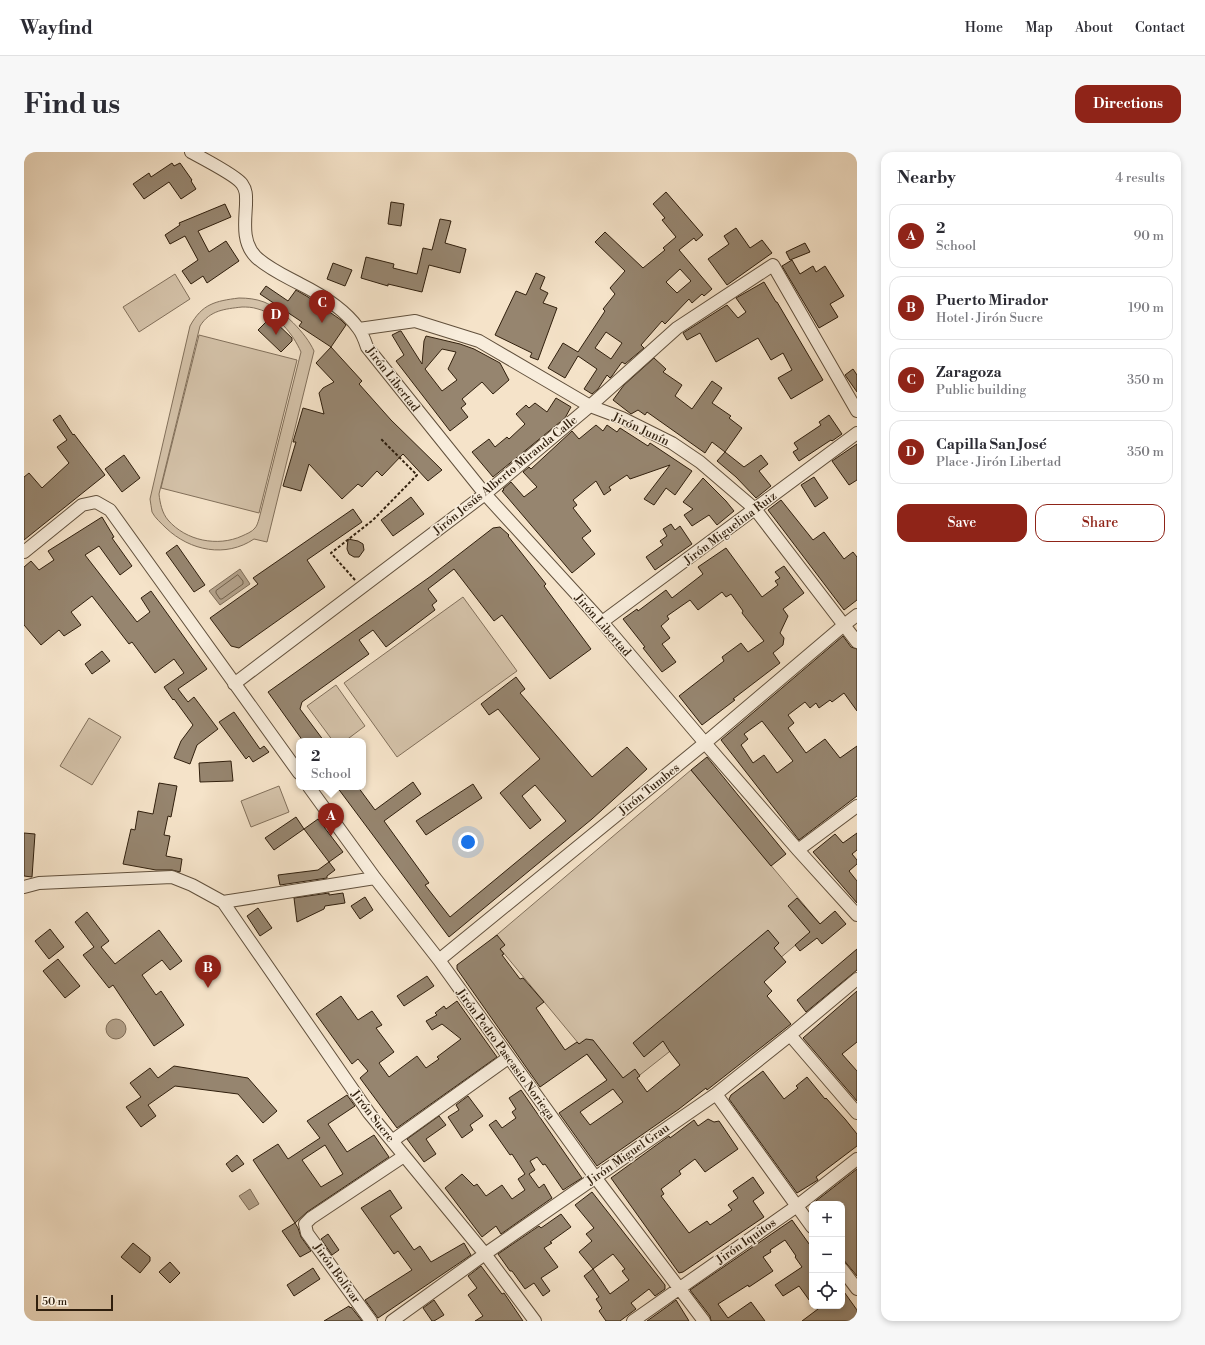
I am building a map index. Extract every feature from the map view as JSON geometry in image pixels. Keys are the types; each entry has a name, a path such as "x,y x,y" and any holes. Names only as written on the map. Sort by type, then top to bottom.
{"street":[{"name":"Jirón Libertad","path":"191,152 235,177 242,184 246,192 245,229 247,242 249,248 256,257 268,267 308,288 344,312 359,329 367,347 484,494 602,622 798,850 857,915"},
{"name":"Jirón Jesús Alberto Miranda Calle","path":"234,684 484,494 590,406 677,328 773,266 857,411"},
{"name":"Jirón Junín","path":"359,329 415,321 480,341 590,406 622,418 672,443 700,462 755,510 857,642"},
{"name":"Jirón Miguelina Ruiz","path":"602,622 857,433"},
{"path":"24,552 82,505 96,502 110,510 296,769"},
{"name":"Jirón Tumbes","path":"439,960 705,743 857,615"},
{"name":"Jirón Pedro Pascasio Noriega","path":"311,790 375,878 439,960 595,1177 704,1321"},
{"path":"798,850 857,806"},
{"path":"24,887 40,883 172,877 192,885 223,902 375,878"},
{"name":"Jirón Sucre","path":"223,902 368,1113 392,1140 485,1254 535,1321"},
{"name":"Jirón Miguel Grau","path":"392,1321 485,1254 716,1094 857,979"},
{"path":"790,1035 857,1113"},
{"path":"392,1140 508,1058"},
{"path":"716,1094 809,1223"},
{"name":"Jirón Bolívar","path":"372,1321 307,1233 305,1224 311,1218 404,1156"},
{"name":"Jirón Iquitos","path":"633,1321 797,1206 857,1159"},
{"path":"845,1273 857,1289"}],"path":[{"path":"361,587 331,553 373,520 417,475 380,438"}],"shaded area":[{"path":"175,274 190,299 139,332 123,307"},
{"path":"239,298 258,300 279,310 300,330 314,351 267,542 254,539 232,549 208,549 197,547 186,542 166,528 152,512 150,499 190,326 204,308 216,302","holes":["244,307 254,308 272,315 294,338 301,352 256,526 249,533 233,539 223,541 203,540 184,533 168,520 164,514 159,494 200,326 213,313"]},
{"path":"199,335 297,360 259,513 161,488"},
{"path":"463,597 517,671 397,757 344,683"},
{"path":"336,685 365,726 349,738 331,738 307,706"},
{"path":"89,718 121,737 92,785 60,766"},
{"path":"691,770 820,924 688,1037 617,1093 579,1044 492,939"},
{"path":"279,786 289,812 251,827 241,801"}],"water":[{"path":"240,569 250,584 220,605 209,591"},
{"path":"116,1019 123,1022 126,1029 123,1036 116,1039 109,1036 106,1029 109,1022"},
{"path":"250,1189 259,1204 249,1210 239,1196"}],"building":[{"path":"172,163 174,166 180,163 192,180 191,181 196,189 181,199 169,182 144,199 133,184 149,173 151,177"},
{"path":"666,192 703,235 696,241 694,238 679,250 712,289 704,296 702,294 692,303 689,299 665,324 662,321 641,345 644,348 625,364 622,362 610,378 607,375 598,389 592,394 584,389 597,369 578,356 565,378 548,368 563,343 578,352 605,311 603,309 615,294 610,288 625,271 595,242 605,232 643,268 665,250 663,248 676,237 662,220 665,218 653,204","holes":["680,269 691,281 677,293 666,282","606,332 622,343 611,359 595,348"]},
{"path":"391,202 404,204 401,226 388,224"},
{"path":"225,204 231,217 198,231 209,252 226,241 239,261 207,283 203,276 191,284 182,271 198,260 185,236 170,244 165,235 180,225 179,223"},
{"path":"440,219 451,221 445,243 466,249 460,273 429,265 422,292 388,284 388,286 361,278 366,257 394,264 393,268 417,274 423,248 432,250"},
{"path":"736,228 750,248 762,240 772,253 727,285 708,259 729,244 724,236"},
{"path":"805,243 810,252 790,260 786,252"},
{"path":"792,260 800,274 813,266 816,272 825,266 844,296 830,304 838,317 819,328 782,266"},
{"path":"333,263 352,270 345,286 327,279"},
{"path":"536,273 545,277 540,289 548,293 543,303 557,308 538,360 530,357 532,353 495,335 516,291 526,295"},
{"path":"764,282 823,380 791,399 778,378 792,370 783,353 771,360 758,338 716,362 700,333 687,340 683,333 727,305 738,318 746,312 736,298"},
{"path":"266,286 288,301 296,290 341,320 346,325 331,347 299,326 302,322 260,294"},
{"path":"269,319 272,319 292,338 292,341 281,352 258,330"},
{"path":"401,331 422,364 424,341 426,336 474,349 500,363 509,380 493,394 482,382 462,399 466,404 461,408 468,417 450,431 396,361 404,355 392,335","holes":["442,349 456,352 448,369 457,380 442,391 425,369"]},
{"path":"331,347 362,381 359,384 391,420 442,470 428,481 403,454 382,476 377,471 362,487 358,484 342,499 309,464 301,491 283,486 296,442 293,442 303,408 324,414 319,393 323,388 334,382 316,363"},
{"path":"654,358 666,369 663,372 682,385 675,396 692,409 712,381 722,388 712,403 731,416 729,418 742,428 725,452 712,442 705,453 647,412 645,415 638,410 631,414 613,400 624,385"},
{"path":"853,369 857,375 857,392 845,375"},
{"path":"556,398 571,407 565,418 493,477 472,452 489,439 495,447 507,437 509,439 525,424 516,414 526,405 529,408 535,403 547,412"},
{"path":"60,415 73,435 74,434 105,475 24,540 24,477 29,473 42,488 69,463 57,447 67,440 53,420"},
{"path":"829,415 842,434 799,461 793,452 798,449 794,443 821,425 819,422"},
{"path":"596,425 603,431 607,425 617,432 620,428 648,446 650,443 692,471 675,495 666,488 654,505 644,499 670,465 630,479 627,475 609,487 611,490 604,495 596,481 573,500 577,505 573,508 591,531 582,538 595,554 572,573 502,491 511,482 524,497 537,487 523,472 529,467 531,469 572,431 579,439"},
{"path":"857,444 857,480 849,485 832,461"},
{"path":"725,452 744,467 761,455 768,464 759,471 771,486 756,498 736,477 717,461"},
{"path":"124,455 140,478 122,492 105,469"},
{"path":"814,477 828,498 815,507 801,485"},
{"path":"703,478 734,511 717,525 709,515 692,526 684,515 693,509 683,502"},
{"path":"411,497 424,514 393,536 381,520"},
{"path":"781,500 813,540 824,532 844,559 853,552 857,557 857,600 844,610 768,510"},
{"path":"353,509 362,522 307,560 325,587 239,648 231,646 210,618 258,584 253,578"},
{"path":"102,517 114,537 112,538 132,566 120,575 99,546 85,555 137,622 150,612 141,598 151,591 207,669 178,689 188,702 194,697 218,729 197,745 190,764 174,758 181,741 193,725 164,687 184,673 174,659 155,673 132,642 129,644 92,596 71,612 81,625 64,636 59,630 41,645 24,625 24,567 31,561 39,570 54,560 48,551"},
{"path":"671,524 675,530 680,526 692,544 655,570 646,557 663,545 660,541 667,536 663,529"},
{"path":"500,527 509,535 508,536 546,584 544,586 591,649 550,679 502,615 494,621 454,569 428,589 437,601 432,605 435,610 386,647 373,630 359,640 369,654 302,702 300,709 322,738 301,738 268,692 431,576 493,528"},
{"path":"348,539 358,541 363,544 364,550 359,557 354,557 349,554 347,549"},
{"path":"177,545 205,585 194,592 166,553"},
{"path":"726,548 762,597 778,585 775,581 780,578 775,572 784,566 804,593 783,609 788,616 780,633 784,638 783,645 773,653 780,663 702,725 679,696 724,661 722,657 741,643 748,652 764,641 742,613 743,611 731,594 726,597 722,592 698,610 690,600 667,616 669,619 661,626 670,638 662,644 676,662 662,672 623,619 637,609 638,611 666,590 672,598 703,574 698,567"},
{"path":"843,636 851,647 857,649 857,711 844,693 832,702 830,700 819,708 816,703 810,708 805,702 788,715 794,723 788,728 806,753 825,739 840,758 857,746 857,796 799,840 721,740","holes":["762,721 793,761 777,773 764,755 753,763 741,745 748,739 744,734"]},
{"path":"102,651 110,661 92,674 85,664"},
{"path":"516,677 525,689 520,693 592,777 627,747 647,769 592,819 449,937 339,790 360,790 375,810 413,782 421,794 384,821 429,883 425,885 450,917 566,821 535,785 522,796 541,820 530,829 500,793 540,759 498,709 489,715 481,704"},
{"path":"234,712 260,749 264,746 269,752 253,762 249,756 246,759 219,722"},
{"path":"707,757 786,854 771,866 691,770"},
{"path":"231,761 233,781 200,782 199,763"},
{"path":"159,783 177,786 171,817 168,816 164,835 170,836 166,856 182,859 180,872 172,870 156,870 123,864 131,829 135,830 138,811 153,814"},
{"path":"473,784 482,798 426,835 416,821"},
{"path":"296,817 304,829 274,850 265,838"},
{"path":"318,819 343,852 329,862 304,829"},
{"path":"24,833 35,834 32,877 24,876"},
{"path":"857,833 857,850 852,854 857,860 857,864 849,871 857,881 857,903 813,852 835,834 843,843"},
{"path":"329,862 335,870 327,876 327,878 280,885 278,875 318,870"},
{"path":"329,893 329,895 343,893 345,903 325,906 324,909 297,922 294,898"},
{"path":"365,897 373,910 360,919 351,906"},
{"path":"797,898 820,924 835,911 846,924 822,944 817,938 800,951 795,945 810,932 788,906"},
{"path":"258,908 272,928 260,936 247,916"},
{"path":"87,912 109,941 101,947 115,964 159,930 182,961 170,970 162,960 142,975 156,995 161,991 184,1025 154,1046 113,985 109,988 83,955 94,947 75,922"},
{"path":"50,929 64,947 49,959 35,941"},
{"path":"768,930 779,943 774,948 786,962 764,982 772,991 767,996 791,1024 707,1090 706,1088 679,1109 597,1166 559,1113 607,1080 587,1054 540,1087 457,969 457,965 497,935 505,945 500,949 504,954 502,955 520,979 523,978 544,1002 536,1008 565,1050 577,1042 579,1044 586,1039 593,1040 623,1078 635,1069 640,1076 637,1078 647,1092 680,1065 663,1041 644,1057 633,1043","holes":["613,1089 623,1102 590,1125 580,1112"]},
{"path":"857,949 857,970 806,1012 797,1000"},
{"path":"58,959 80,986 65,998 43,971"},
{"path":"427,976 434,986 404,1006 397,996"},
{"path":"857,991 857,1042 842,1054 857,1071 857,1101 803,1038"},
{"path":"341,996 358,1020 372,1011 382,1025 376,1028 394,1052 379,1063 389,1077 417,1056 426,1068 439,1059 437,1057 461,1039 442,1024 432,1030 426,1021 437,1015 435,1013 444,1006 446,1009 457,1001 497,1057 397,1128 360,1078 368,1071 358,1059 352,1064 316,1014"},
{"path":"174,1066 248,1078 277,1111 263,1123 238,1094 175,1086 148,1105 156,1116 141,1127 126,1107 141,1097 130,1083 150,1068 158,1078"},
{"path":"763,1071 784,1099 798,1088 796,1086 807,1077 857,1134 857,1146 816,1177 818,1180 797,1193 729,1099 731,1095"},
{"path":"521,1090 582,1178 563,1190 545,1164 543,1165 537,1157 530,1161 535,1170 529,1174 539,1188 544,1184 552,1198 501,1234 496,1226 482,1237 445,1188 462,1174 474,1186 477,1184 486,1196 502,1185 512,1199 525,1190 518,1179 525,1174 512,1154 510,1155 489,1125 496,1120 502,1128 516,1118 512,1112 516,1109 509,1098"},
{"path":"347,1095 355,1106 328,1124 347,1152 374,1135 389,1157 307,1212 295,1223 253,1160 278,1144 288,1159 320,1138 307,1121","holes":["325,1145 343,1174 321,1187 302,1160"]},
{"path":"468,1096 483,1116 470,1125 473,1130 462,1138 448,1117 459,1110 456,1105"},
{"path":"439,1116 446,1125 426,1139 436,1154 424,1162 407,1139"},
{"path":"708,1119 714,1122 719,1121 738,1149 705,1172 695,1159 679,1171 681,1174 661,1189 664,1194 661,1196 689,1233 707,1221 710,1225 732,1210 728,1205 738,1198 733,1191 753,1177 764,1193 753,1201 764,1217 683,1272 679,1273 611,1178 669,1136 670,1138 694,1120 698,1126"},
{"path":"237,1155 244,1164 232,1172 226,1164"},
{"path":"857,1169 857,1276 845,1262 845,1201 816,1201"},
{"path":"390,1190 402,1208 390,1216 414,1250 420,1246 431,1262 464,1243 471,1255 378,1318 365,1300 412,1270 398,1251 394,1254 361,1208"},
{"path":"592,1192 665,1285 665,1289 655,1296 649,1289 631,1303 636,1309 620,1321 606,1321 599,1311 602,1308 596,1299 599,1297 584,1276 593,1269 579,1252 592,1241 586,1234 594,1228 575,1205","holes":["613,1254 625,1269 622,1271 629,1280 610,1294 593,1269"]},
{"path":"561,1214 571,1227 544,1248 558,1267 541,1278 550,1291 543,1296 534,1283 525,1289 498,1254 539,1226 541,1228"},
{"path":"792,1220 809,1244 809,1300 799,1286 783,1296 775,1285 802,1267 785,1240 770,1250 771,1252 763,1257 773,1271 749,1287 748,1285 718,1304 728,1318 751,1302 765,1321 711,1321 710,1316 690,1290"},
{"path":"295,1223 301,1237 311,1251 300,1257 282,1231"},
{"path":"328,1234 339,1250 332,1255 321,1239"},
{"path":"133,1243 150,1257 150,1261 140,1273 121,1257"},
{"path":"170,1262 180,1273 170,1283 159,1272"},
{"path":"481,1266 502,1294 504,1293 523,1321 475,1321 483,1316 468,1295 477,1288 468,1276"},
{"path":"313,1268 320,1279 294,1296 287,1285"},
{"path":"845,1293 857,1310 857,1321 802,1321 818,1309 845,1309"},
{"path":"434,1300 444,1315 432,1321 423,1308"},
{"path":"676,1300 689,1321 647,1321 668,1306"},
{"path":"349,1306 362,1321 324,1321"}],"place":[{"name":"Zaragoza","path":"322,323"},
{"name":"Capilla San José","path":"276,335"},
{"name":"2","path":"331,836"},
{"name":"Puerto Mirador","path":"208,988"}]}
